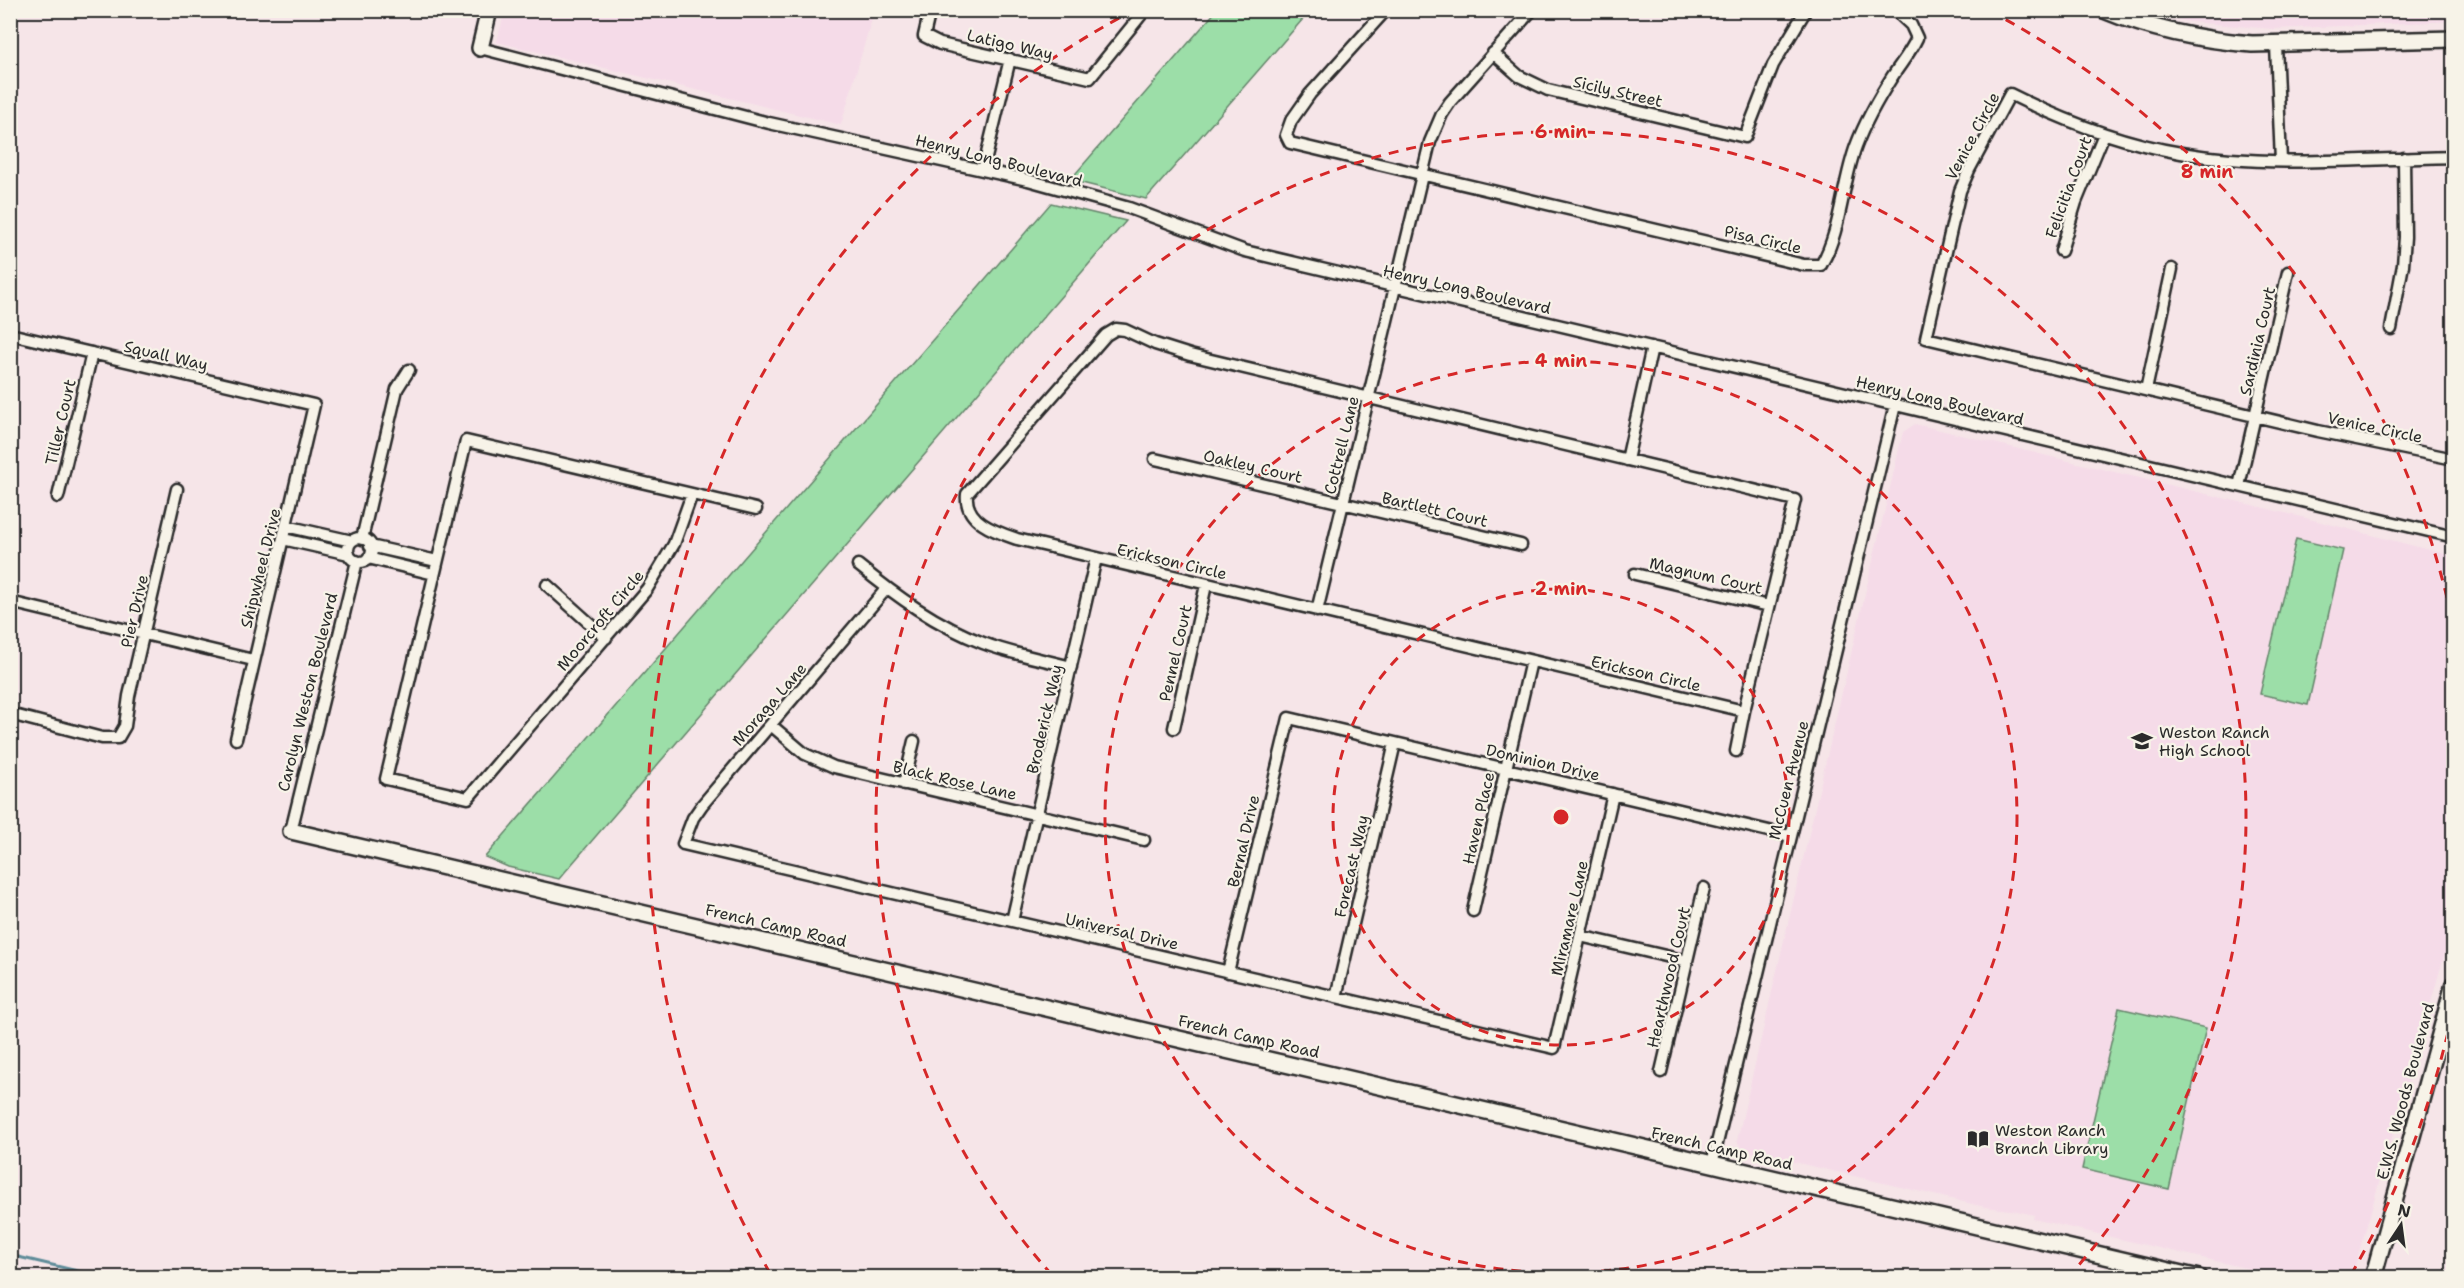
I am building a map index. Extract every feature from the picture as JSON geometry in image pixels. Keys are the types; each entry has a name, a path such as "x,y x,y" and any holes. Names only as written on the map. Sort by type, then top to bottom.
{"street":[{"path":"480,48 489,10"},
{"name":"Latigo Way","path":"930,10 924,36 940,44 1090,78 1146,10"},
{"name":"Pisa Circle","path":"1386,10 1310,94 1291,121 1287,135 1290,143 1804,265 1821,265 1829,251 1847,173 1856,146 1880,96 1911,52 1917,38 1911,25 1895,10"},
{"path":"1394,287 1430,142 1442,114 1532,10"},
{"name":"Sicily Street","path":"1493,53 1519,76 1548,90 1745,137 1773,65 1806,10"},
{"path":"2104,10 2136,23 2221,42 2276,45 2454,39"},
{"path":"2276,45 2281,161"},
{"name":"Henry Long Boulevard","path":"480,48 769,123 983,170 1129,208 1245,251 2454,537"},
{"path":"983,170 1010,59"},
{"name":"Venice Circle","path":"2454,157 2281,161 2226,159 2180,153 2104,134 2073,123 2010,94 1960,190 1926,338 2256,416 2454,459"},
{"name":"Felicitia Court","path":"2061,251 2076,202 2104,134"},
{"path":"2391,329 2403,265 2404,158"},
{"path":"2146,390 2172,269"},
{"name":"Sardinia Court","path":"2256,416 2288,272"},
{"name":"Cottrell Lane","path":"1317,611 1394,287"},
{"name":"Erickson Circle","path":"1116,329 1125,330 1155,344 1190,355 1627,460 1796,500 1744,711 1206,585 1000,534 974,517 966,503 971,487 1106,335 1116,329"},
{"name":"Squall Way","path":"10,334 314,405"},
{"path":"1627,460 1652,347"},
{"name":"Tiller Court","path":"58,497 92,353"},
{"path":"361,542 397,389 410,370"},
{"name":"Shipwheel Drive","path":"236,739 314,405"},
{"name":"McCuen Avenue","path":"1712,1164 1895,405"},
{"path":"2239,486 2256,416"},
{"name":"Moorcroft Circle","path":"466,441 692,494 681,528 647,589 468,798 386,779 466,441"},
{"name":"Oakley Court","path":"1155,459 1343,502"},
{"name":"Pier Drive","path":"10,714 102,738 118,738 125,726 129,696 177,489"},
{"path":"692,494 756,509"},
{"name":"Bartlett Court","path":"1343,502 1521,545"},
{"path":"285,526 437,561"},
{"path":"283,539 434,574"},
{"path":"358,558 371,552 361,542"},
{"path":"358,558 348,547 361,542"},
{"name":"Carolyn Weston Boulevard","path":"291,831 358,558"},
{"name":"Broderick Way","path":"1012,921 1096,558"},
{"path":"858,565 934,620 984,643 1071,667"},
{"name":"Magnum Court","path":"1635,574 1769,606"},
{"path":"548,585 606,638"},
{"name":"Pennel Court","path":"1174,728 1206,585"},
{"name":"Moraga Lane","path":"684,844 693,818 702,805 887,588"},
{"path":"10,603 253,660"},
{"name":"Haven Place","path":"1473,911 1531,661"},
{"path":"1736,751 1744,711"},
{"name":"Dominion Drive","path":"1289,718 1790,836"},
{"name":"Bernal Drive","path":"1228,972 1276,763 1289,718"},
{"name":"Black Rose Lane","path":"771,725 805,754 834,767 1144,840"},
{"path":"904,784 914,741"},
{"name":"Forecast Way","path":"1336,997 1395,743"},
{"name":"Miramare Lane","path":"1554,1048 1612,794"},
{"name":"French Camp Road","path":"291,831 2199,1278"},
{"name":"Universal Drive","path":"684,844 1554,1048"},
{"name":"Hearthwood Court","path":"1661,1072 1704,888"},
{"path":"1580,936 1687,961"},
{"name":"E.W.S. Woods Boulevard","path":"2373,1278 2450,1008 2454,984"}],"shaded area":[{"path":"505,10 874,11 841,125 497,42"},
{"path":"2453,10 2454,21 2274,29 2190,22 2147,11"},
{"name":"Weston Ranch High School","path":"1915,424 2298,516 2453,556 2453,925 2352,1277 2285,1277 2033,1219 2034,1215 2017,1211 1985,1207 1743,1150 1737,1141 1903,432"}],"green space":[{"path":"1216,11 1310,11 1146,199 1070,180"},
{"path":"1051,203 1126,221 559,879 508,867 485,857"},
{"path":"2296,539 2343,550 2308,705 2260,694"},
{"path":"2119,1008 2206,1028 2169,1189 2082,1169"}],"waterway":[{"path":"10,1255 107,1278"}],"place":[{"name":"Weston Ranch High School","path":"2142,741"},
{"name":"Weston Ranch Branch Library","path":"1978,1139"}]}
